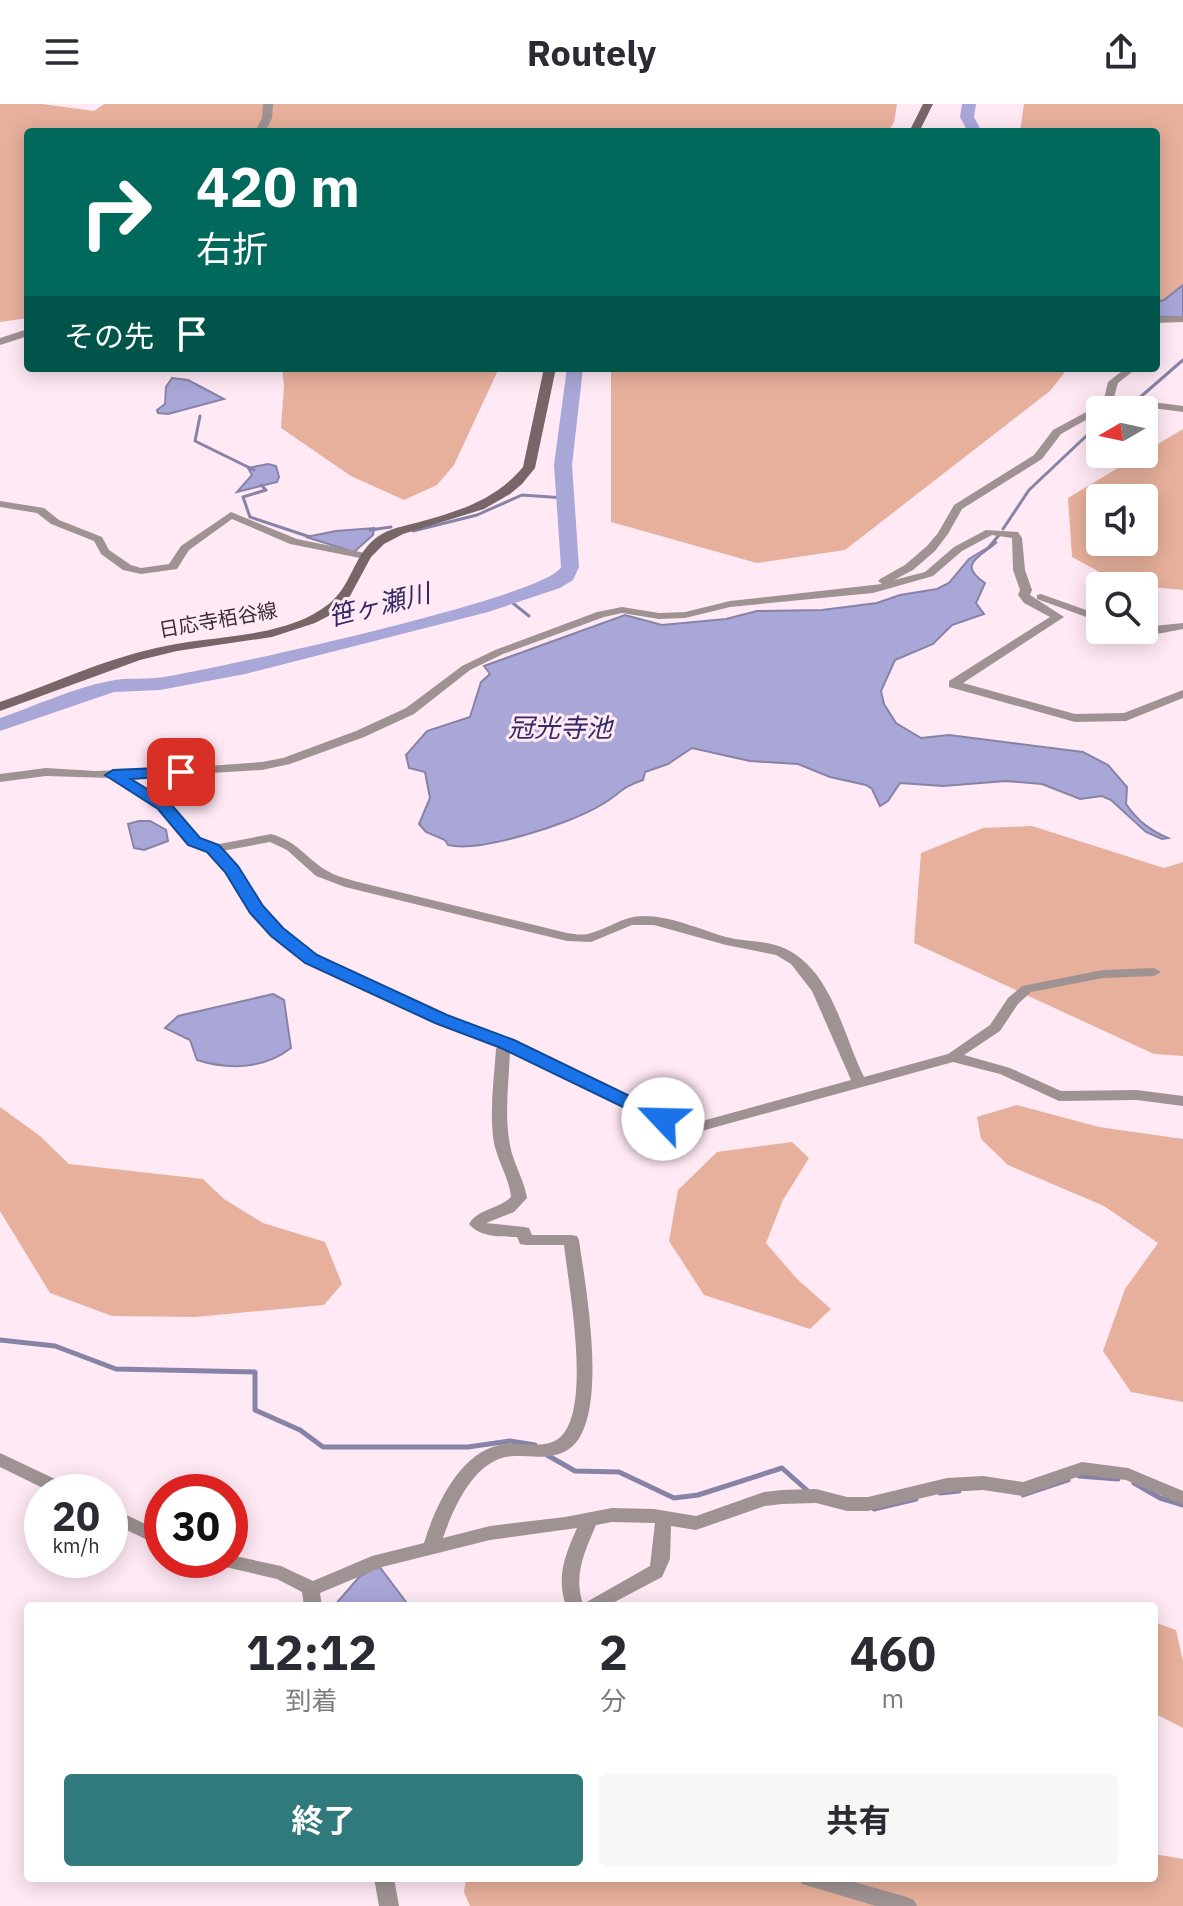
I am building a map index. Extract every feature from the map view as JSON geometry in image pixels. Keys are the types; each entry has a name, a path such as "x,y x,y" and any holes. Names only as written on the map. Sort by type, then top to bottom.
{"main road":[{"path":"915,128 928,104"},
{"name":"日応寺栢谷線","path":"0,707 153,652 269,634 309,621 340,601 365,556 379,541 490,503 506,494 519,481 529,468 549,372"}],"street":[{"path":"262,128 267,118 268,104"},
{"path":"1160,320 1183,319"},
{"path":"0,342 24,333"},
{"path":"1112,396 1113,382 1127,372"},
{"path":"1158,405 1183,409"},
{"path":"862,592 898,575 916,562 942,536 950,514 958,507 1038,457 1057,432 1086,414"},
{"path":"0,504 40,510 55,522 98,539 115,562 133,570 173,567 185,548 231,515 294,542 365,556"},
{"path":"0,778 46,772 113,775 262,766 300,756 410,711 466,668 499,652 613,611 685,615 744,602 862,592 921,578 958,549 995,531 1014,534 1017,538 1019,570 1028,601 1058,617 953,684 1075,718 1126,717 1183,694"},
{"path":"1026,590 1051,603 1086,614"},
{"path":"1158,630 1183,626"},
{"path":"113,775 164,806 194,841 213,849 232,869 256,909 277,932 311,959 441,1019 507,1044 687,1130 953,1057 992,1031 1017,994 1027,989 1103,974 1154,972"},
{"path":"213,849 271,838 292,847 321,873 350,884 567,937 588,938 619,924 640,919 663,922 727,942 780,952 799,964 822,997 848,1063 859,1082"},
{"path":"431,1547 438,1520 487,1455 500,1450 544,1450 569,1440 578,1423 583,1391 584,1360 571,1240 526,1240 524,1232 484,1229 477,1224 479,1220 509,1208 519,1198 518,1185 508,1168 499,1128 503,1049 507,1044"},
{"path":"953,1057 1005,1071 1059,1096 1137,1095 1183,1101"},
{"path":"0,1459 30,1474"},
{"path":"248,1566 292,1577 312,1598 378,1561 490,1533 612,1515 696,1523 764,1499 813,1496 847,1504 868,1504 947,1485 983,1483 1023,1489 1082,1468 1128,1474 1183,1498"},
{"path":"573,1602 568,1592 568,1575 590,1519"},
{"path":"599,1602 656,1572 662,1562 660,1528 665,1519"},
{"path":"385,1882 389,1906"},
{"path":"823,1882 907,1906"}],"shaded area":[{"path":"0,104 42,104 94,111 104,104 897,104 890,128 24,128 24,319 0,322"},
{"path":"1024,104 1183,104 1183,285 1160,301 1160,128 1021,128"},
{"path":"282,372 497,372 454,465 437,485 404,500 351,476 281,428"},
{"path":"611,372 1065,372 1050,391 845,550 757,563 611,522"},
{"path":"1183,429 1183,590 1158,588 1158,572 1100,572 1072,557 1068,498 1086,487 1086,556 1158,556 1158,484 1091,484 1118,468 1158,468 1158,444"},
{"path":"1032,826 1164,868 1183,862 1183,1056 1154,1054 914,943 921,853 983,828"},
{"path":"1017,1105 1099,1127 1183,1139 1183,1402 1131,1392 1103,1351 1125,1289 1158,1243 1104,1206 1008,1165 981,1139 977,1117"},
{"path":"0,1107 40,1136 69,1164 203,1179 224,1199 263,1223 325,1242 342,1284 324,1305 195,1317 112,1316 50,1293 0,1211"},
{"path":"792,1142 809,1158 783,1200 766,1243 797,1279 831,1309 810,1329 704,1295 669,1241 678,1190 717,1152"},
{"path":"1158,1623 1176,1630 1183,1661 1183,1728 1158,1715"},
{"path":"1158,1855 1183,1859 1183,1906 470,1906 464,1892 465,1882 1158,1882"}],"water":[{"path":"1183,285 1183,317 1160,317 1160,301"},
{"path":"172,378 188,380 224,399 168,414 158,413 157,410 165,404 166,387"},
{"path":"268,464 276,466 277,482 237,492 252,475 248,468"},
{"path":"374,528 373,535 354,552 306,537 336,531"},
{"name":"冠光寺池","path":"997,542 972,566 985,583 976,603 984,614 952,625 933,644 895,660 881,691 884,704 896,723 921,738 949,735 1083,752 1108,765 1127,787 1126,804 1130,810 1144,824 1168,838 1162,839 1146,832 1111,800 1102,796 1080,799 1042,784 1006,781 943,786 900,783 888,801 880,806 872,789 866,785 830,777 798,764 750,761 692,748 668,764 645,772 643,780 587,812 526,835 481,845 448,845 419,824 430,798 425,772 409,768 406,755 427,731 470,717 481,682 490,674 484,666 625,615 662,625 726,619 757,611 822,610 877,603 900,595 937,589 949,583 969,559"},
{"path":"150,821 166,830 168,841 144,850 134,848 128,824"},
{"path":"273,994 284,1000 291,1048 258,1064 234,1066 197,1060 190,1040 165,1028 178,1016"},
{"path":"379,1566 406,1602 337,1602 360,1576"}],"waterway":[{"name":"笹ヶ瀬川","path":"969,104 967,117 973,128"},
{"path":"1142,396 1183,360"},
{"name":"笹ヶ瀬川","path":"0,725 112,686 160,684 245,668 481,608 553,584 566,576 570,567 563,465 575,372"},
{"path":"200,416 195,441 254,470"},
{"path":"1003,529 1029,490 1086,436"},
{"path":"261,485 266,490 243,497 250,517 310,537"},
{"path":"413,531 477,515 522,495 565,498"},
{"path":"370,530 391,527"},
{"path":"989,547 1000,534"},
{"path":"509,600 529,616"},
{"path":"0,1340 55,1346 116,1369 255,1372 255,1410 300,1430 323,1447 468,1447 510,1441 535,1445"},
{"path":"547,1455 575,1471 619,1472 674,1498 698,1495 782,1468 810,1493"},
{"path":"1079,1476 1118,1479"},
{"path":"1023,1495 1068,1480"},
{"path":"1134,1483 1160,1498 1183,1505"},
{"path":"940,1493 959,1491"},
{"path":"874,1509 916,1499"}],"route":[{"path":"181,772 113,775 164,806 194,841 213,849 232,869 256,909 277,932 311,959 441,1019 507,1044 663,1119"}]}
